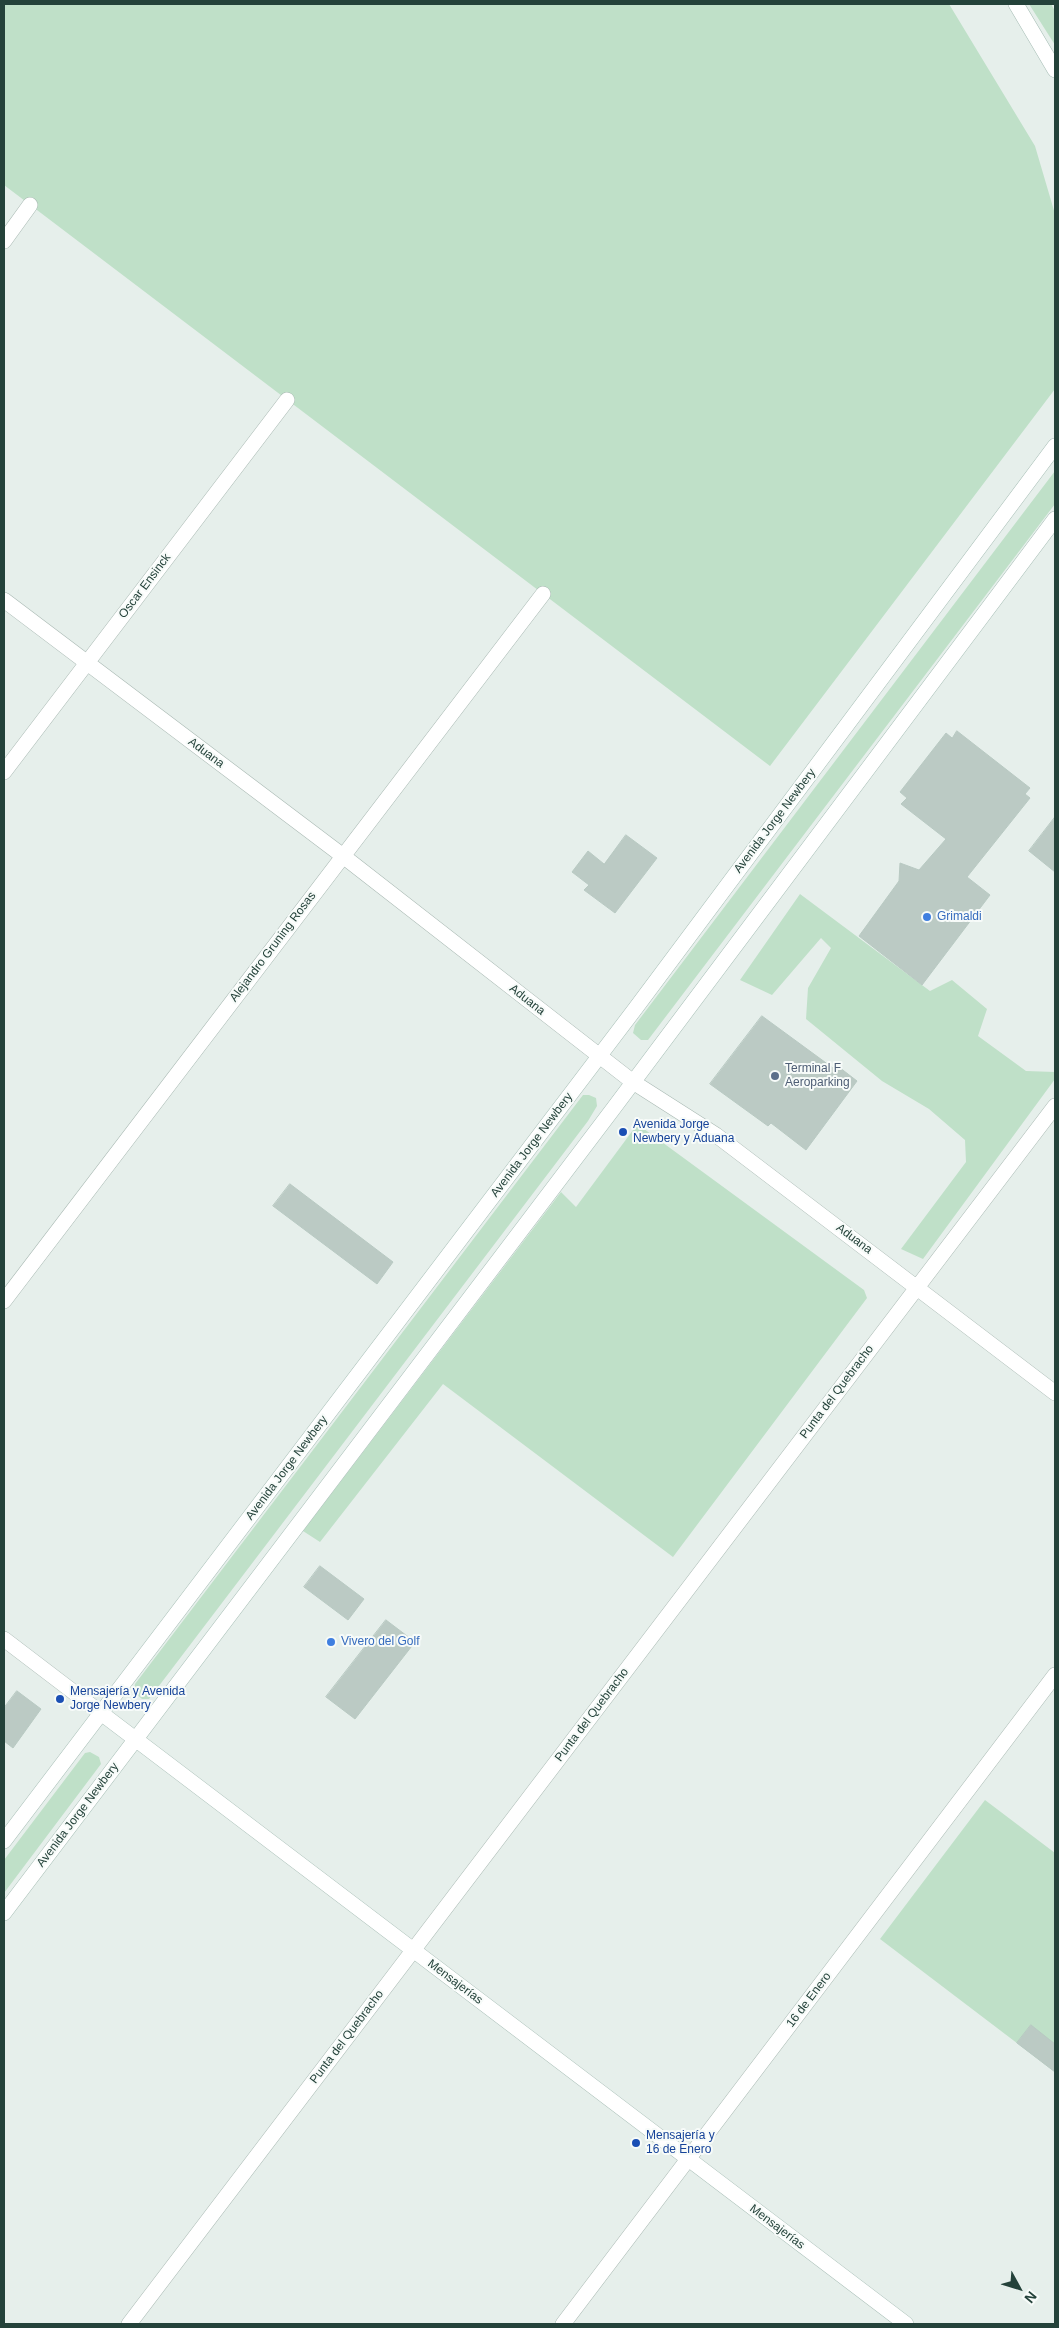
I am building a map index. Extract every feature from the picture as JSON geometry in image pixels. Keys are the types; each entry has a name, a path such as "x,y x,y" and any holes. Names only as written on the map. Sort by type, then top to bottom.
{"street":[{"path":"1016,4 1055,70"},
{"path":"4,241 30,205"},
{"name":"Oscar Ensinck","path":"4,772 287,400"},
{"name":"Avenida Jorge Newbery","path":"4,1841 599,1056 1055,446"},
{"name":"Avenida Jorge Newbery","path":"4,1913 633,1082 1055,519"},
{"name":"Alejandro Gruning Rosas","path":"4,1301 543,594"},
{"name":"Aduana","path":"4,600 343,856 633,1082 716,1134 1055,1393"},
{"name":"Punta del Quebracho","path":"129,2324 1055,1106"},
{"name":"Mensajerías","path":"4,1639 906,2324"},
{"name":"16 de Enero","path":"563,2324 1055,1675"}],"green space":[{"path":"4,4 949,4 1035,146 1055,214 1055,389 770,766 4,185"},
{"path":"1029,4 1051,4 1055,11 1055,45"},
{"path":"1055,471 1055,504 648,1040 641,1040 633,1033 635,1025"},
{"path":"800,894 930,991 952,980 987,1009 978,1036 1026,1071 1055,1072 1055,1079 923,1259 901,1249 966,1162 965,1140 929,1109 882,1081 806,1019 808,988 831,948 821,938 772,995 740,980"},
{"path":"583,1095 596,1098 597,1106 588,1121 149,1699 142,1699 134,1692 135,1684"},
{"path":"636,1126 640,1126 864,1290 867,1298 673,1557 443,1384 320,1542 303,1531 561,1192 576,1207"},
{"path":"90,1752 99,1757 101,1764 4,1893 4,1860 85,1753"},
{"path":"985,1800 1055,1853 1055,2072 880,1939"}],"building":[{"path":"957,731 1030,788 1025,794 1030,798 967,877 990,895 922,985 859,936 899,881 900,863 919,870 946,839 901,804 907,798 900,792 946,733 952,738"},
{"path":"1055,817 1055,872 1029,851"},
{"path":"626,835 657,858 615,913 584,890 589,885 572,872 588,851 604,864"},
{"path":"762,1016 833,1068 835,1064 857,1081 806,1150 771,1123 768,1126 710,1084"},
{"path":"290,1184 393,1262 377,1284 273,1206"},
{"path":"320,1566 364,1599 348,1620 304,1587"},
{"path":"386,1620 415,1642 355,1719 326,1697"},
{"path":"17,1691 41,1709 13,1748 4,1741 4,1708"},
{"path":"1031,2025 1055,2044 1055,2072 1017,2043"}],"place":[{"name":"Grimaldi","path":"927,917"},
{"name":"Terminal F Aeroparking","path":"775,1076"},
{"name":"Avenida Jorge Newbery y Aduana","path":"623,1132"},
{"name":"Vivero del Golf","path":"331,1642"},
{"name":"Mensajería y Avenida Jorge Newbery","path":"60,1699"},
{"name":"Mensajería y 16 de Enero","path":"636,2143"}]}
